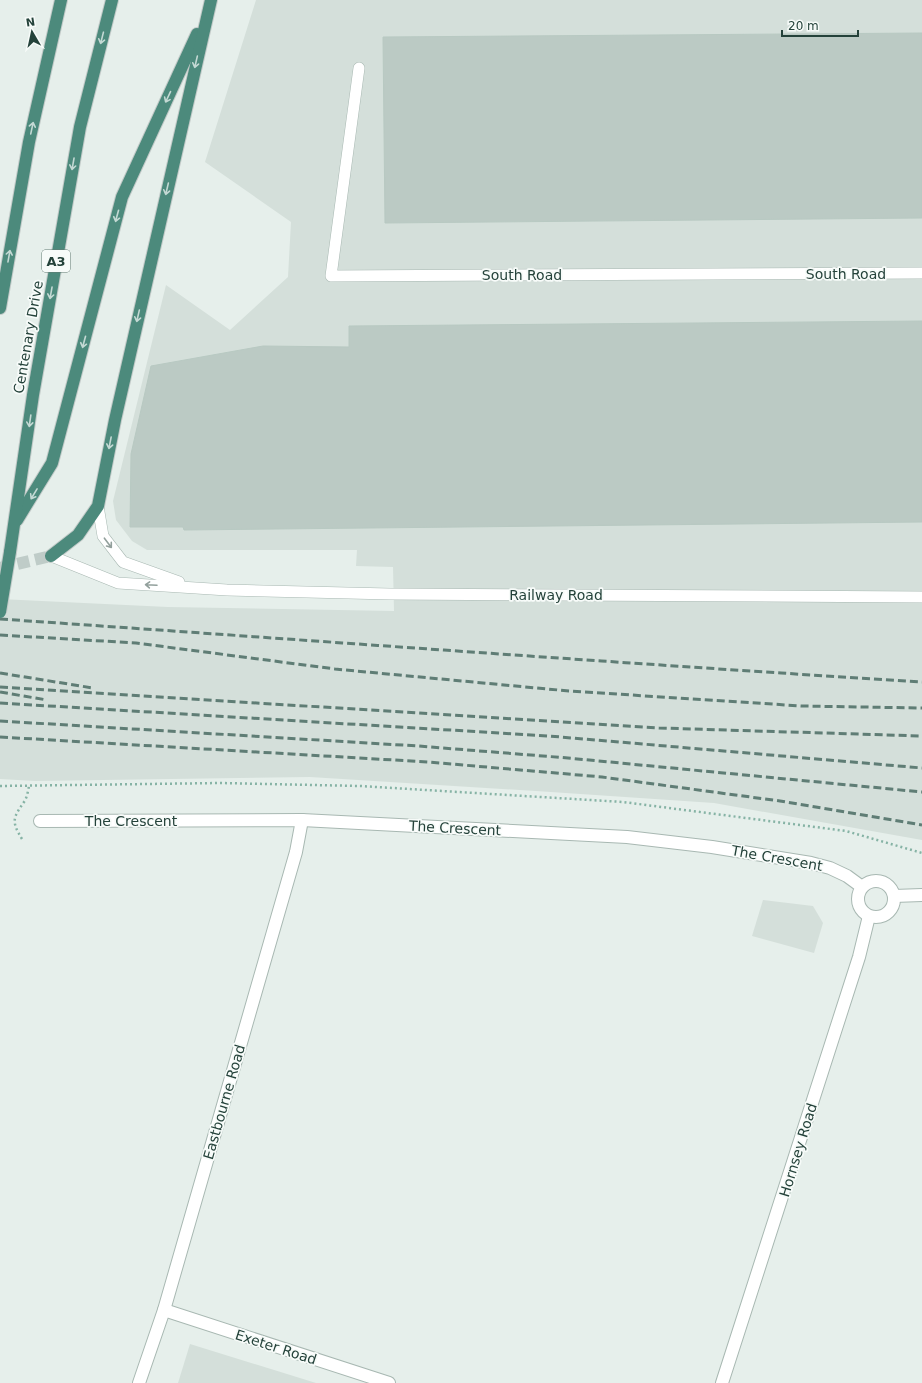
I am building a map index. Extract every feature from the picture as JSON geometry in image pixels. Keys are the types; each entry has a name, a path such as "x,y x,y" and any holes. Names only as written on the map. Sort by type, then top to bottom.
{"highway":[{"path":"0,308 29,142 61,0"},
{"name":"Centenary Drive","path":"0,612 15,524 33,395 80,127 112,0"},
{"path":"15,524 52,463 122,197 209,5"},
{"path":"51,556 78,535 98,506 115,420 209,5"}],"street":[{"name":"The Crescent","path":"40,821 302,820 612,836 712,847 830,868 847,876 862,887"},
{"name":"Eastbourne Road","path":"139,1383 164,1310 295,855 302,820"},
{"path":"872,881 878,881 888,886 894,896 894,901 889,911 880,917 865,914 859,906 858,896 862,887 872,881"},
{"path":"894,896 922,895"},
{"name":"Hornsey Road","path":"722,1383 840,1018 869,916"},
{"name":"Exeter Road","path":"164,1310 389,1383"}],"lane":[{"name":"South Road","path":"359,68 331,276 922,273"},
{"name":"Railway Road","path":"98,506 103,536 123,562 190,587"},
{"name":"Railway Road","path":"51,556 118,583 227,590 390,594 922,597"}],"path":[{"path":"0,786 221,783 360,786 624,802 846,832 922,853"},
{"path":"22,839 16,829 14,818 18,807 25,801 29,786"}],"shaded area":[{"path":"256,0 922,0 922,840 714,803 536,791 310,777 35,781 0,779 0,599 168,607 394,611 393,567 356,566 357,550 147,550 132,541 116,520 113,501 166,285 230,330 288,277 291,222 205,162"},
{"path":"763,900 813,906 823,923 814,953 752,936"},
{"path":"190,1344 316,1383 178,1383"}],"building":[{"path":"922,33 922,218 385,223 383,37"},
{"path":"922,321 922,522 184,530 183,527 130,527 131,454 151,366 263,346 349,347 349,326"}],"tunnel":[{"path":"0,568 51,556"}],"railway":[{"path":"0,619 922,682"},
{"path":"0,635 136,643 335,669 569,691 802,706 922,708"},
{"path":"0,673 93,688"},
{"path":"0,687 659,728 922,736"},
{"path":"0,692 47,700"},
{"path":"0,703 549,736 922,768"},
{"path":"0,721 418,746 568,758 922,792"},
{"path":"0,737 428,762 602,777 780,801 922,825"}]}
